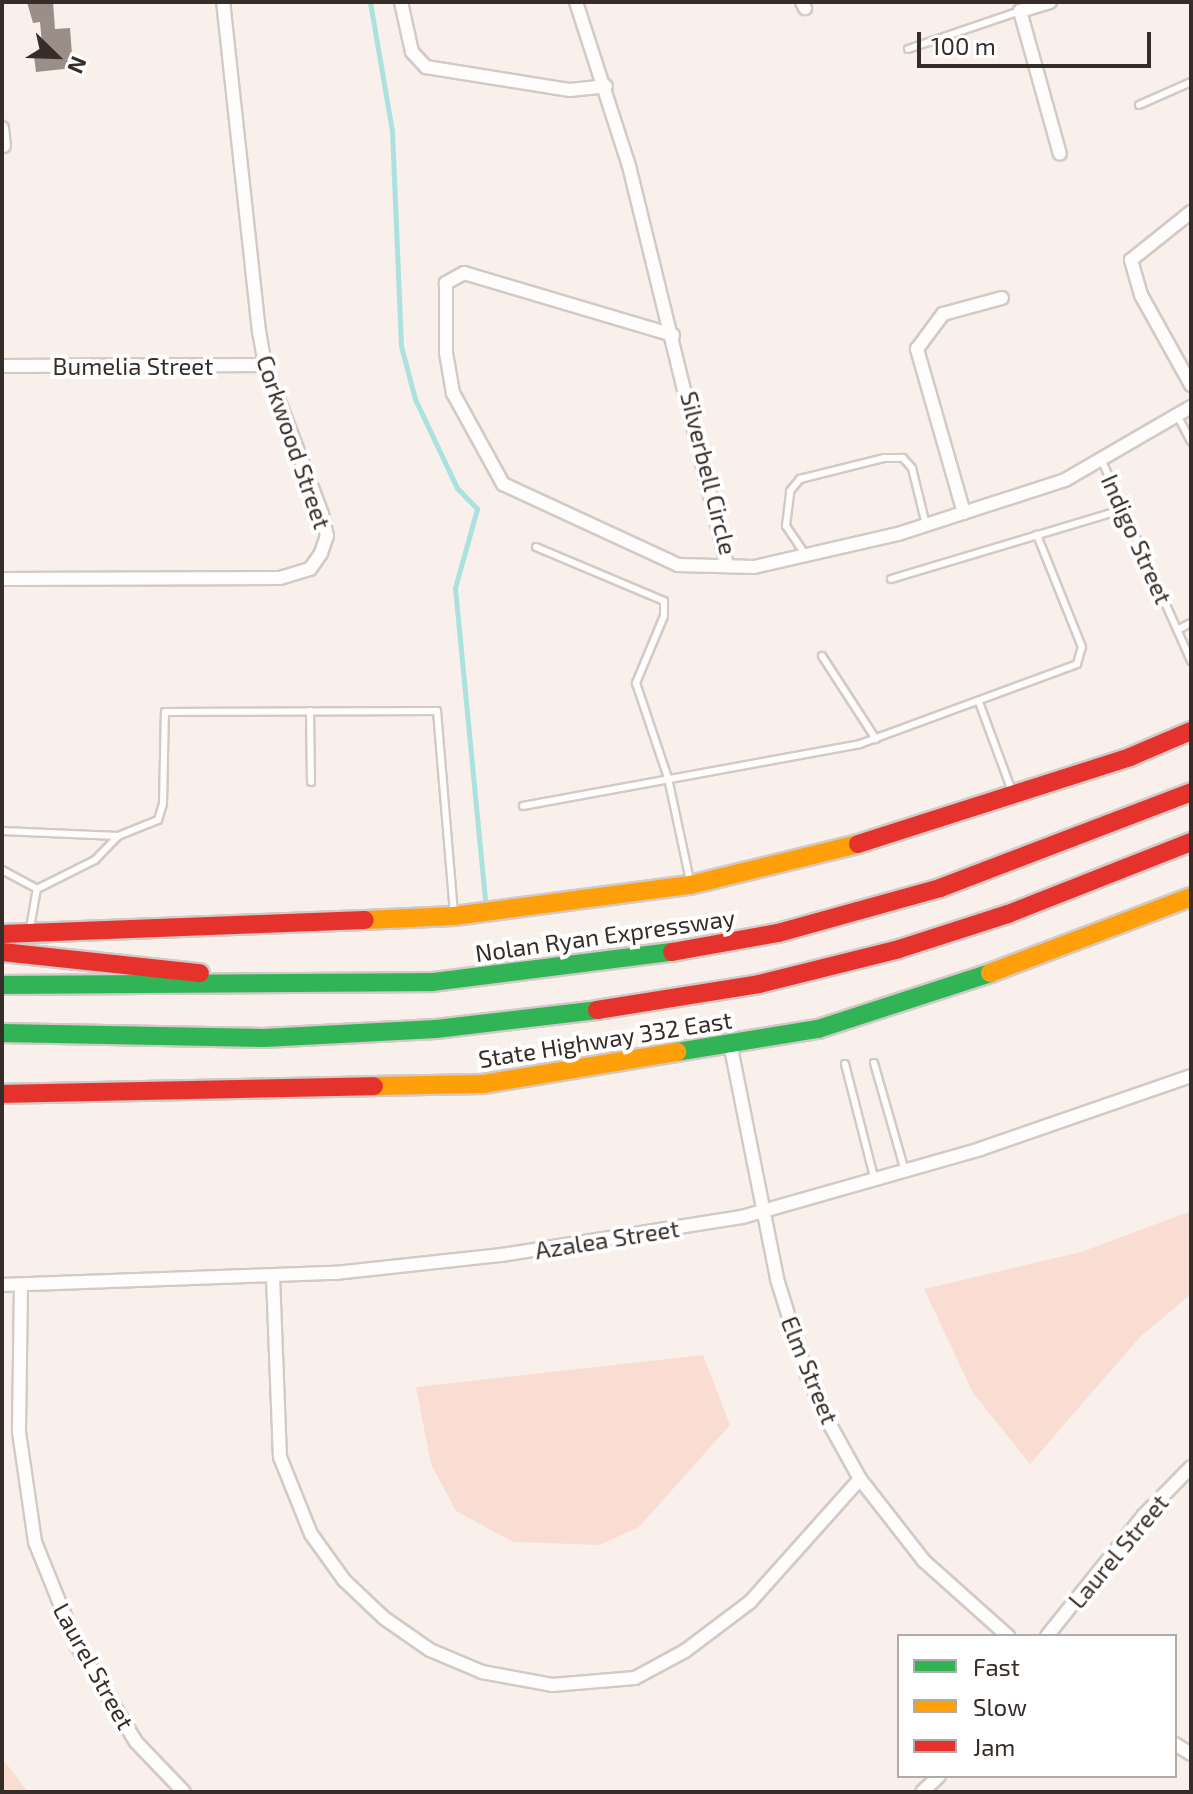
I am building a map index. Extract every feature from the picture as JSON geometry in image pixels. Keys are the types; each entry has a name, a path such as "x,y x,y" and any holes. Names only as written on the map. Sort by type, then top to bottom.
{"main road":[{"path":"2,934 454,916 690,885 840,850 1130,757 1191,731"},
{"name":"Nolan Ryan Expressway","path":"2,985 313,985 516,975 778,933 940,888 1191,792"},
{"path":"2,1033 264,1038 436,1029 633,1006 759,984 899,949 1008,914 1191,842"},
{"name":"State Highway 332 East","path":"2,1094 483,1084 832,1024 1067,948 1191,897"},
{"path":"2,952 313,985"}],"street":[{"name":"Corkwood Street","path":"2,579 280,578 310,569 327,536 265,365 223,2"},
{"path":"401,2 412,52 426,67 570,90 606,86"},
{"name":"Silverbell Circle","path":"576,2 606,86 673,335 727,564 754,567 808,557 926,525 1065,480 1191,407"},
{"path":"1050,2 1020,11 1060,154"},
{"path":"2,128 4,146"},
{"path":"1191,212 1131,260 1137,280 1191,384"},
{"path":"673,335 464,273 446,283 446,353 453,393 503,484 678,565 704,569 727,564"},
{"path":"964,513 917,349 943,314 1002,298"},
{"name":"Bumelia Street","path":"2,366 265,365"},
{"name":"Elm Street","path":"730,1043 784,1304 806,1372 860,1479 924,1561 1006,1634"},
{"name":"Azalea Street","path":"2,1285 273,1276 502,1255 764,1212 905,1172 1191,1076"},
{"path":"273,1276 280,1457 311,1534 344,1580 384,1618 430,1650 482,1672 552,1685 635,1678 685,1651 750,1602 860,1479"},
{"name":"Laurel Street","path":"21,1285 19,1432 35,1542 77,1646 136,1742 184,1792"},
{"name":"Laurel Street","path":"1049,1634 1144,1515 1191,1467"},
{"path":"922,1792 937,1778"}],"lane":[{"path":"908,49 1020,11"},
{"path":"1139,105 1191,82"},
{"path":"1177,415 1191,441"},
{"path":"808,557 786,526 790,491 800,479 903,458 916,481 926,525"},
{"name":"Indigo Street","path":"1102,461 1191,661"},
{"path":"891,579 1124,509"},
{"path":"523,806 876,739 1077,664 1082,657 1037,535"},
{"path":"536,547 664,601 664,616 636,683 668,778 690,885"},
{"path":"1177,630 1191,623"},
{"path":"822,656 876,739"},
{"path":"979,702 1013,795"},
{"path":"310,711 311,782"},
{"path":"2,831 118,836 158,820 163,804 165,712 437,711 454,916"},
{"path":"37,889 95,860 118,836"},
{"path":"2,870 37,889"},
{"path":"29,934 37,889"},
{"path":"874,1063 905,1172"},
{"path":"845,1064 875,1181"}],"shaded area":[{"path":"1191,1211 1191,1294 1140,1337 1030,1464 973,1393 924,1289 1081,1252"},
{"path":"703,1355 730,1425 639,1527 600,1545 513,1542 456,1511 431,1464 416,1387"},
{"path":"2,1758 28,1792 2,1792"}],"building":[{"path":"27,2 53,2 55,29 70,28 73,68 36,72 34,56 43,55 40,22 33,23"}],"waterway":[{"path":"370,2 392,131 401,346 415,399 457,488 477,509 455,588 485,900"}],"traffic: fast":[{"path":"2,985 433,982 672,952"},
{"path":"677,1052 818,1029 990,973"},
{"path":"2,1033 264,1038 436,1029 597,1010"}],"traffic: slow":[{"path":"365,920 454,916 690,885 858,844"},
{"path":"990,973 1191,897"},
{"path":"374,1086 483,1084 677,1052"}],"traffic: jam":[{"path":"858,844 1130,757 1191,731"},
{"path":"672,952 778,933 940,888 1191,792"},
{"path":"597,1010 759,984 899,949 1008,914 1191,842"},
{"path":"2,934 365,920"},
{"path":"2,952 200,973"},
{"path":"2,1094 374,1086"}]}
